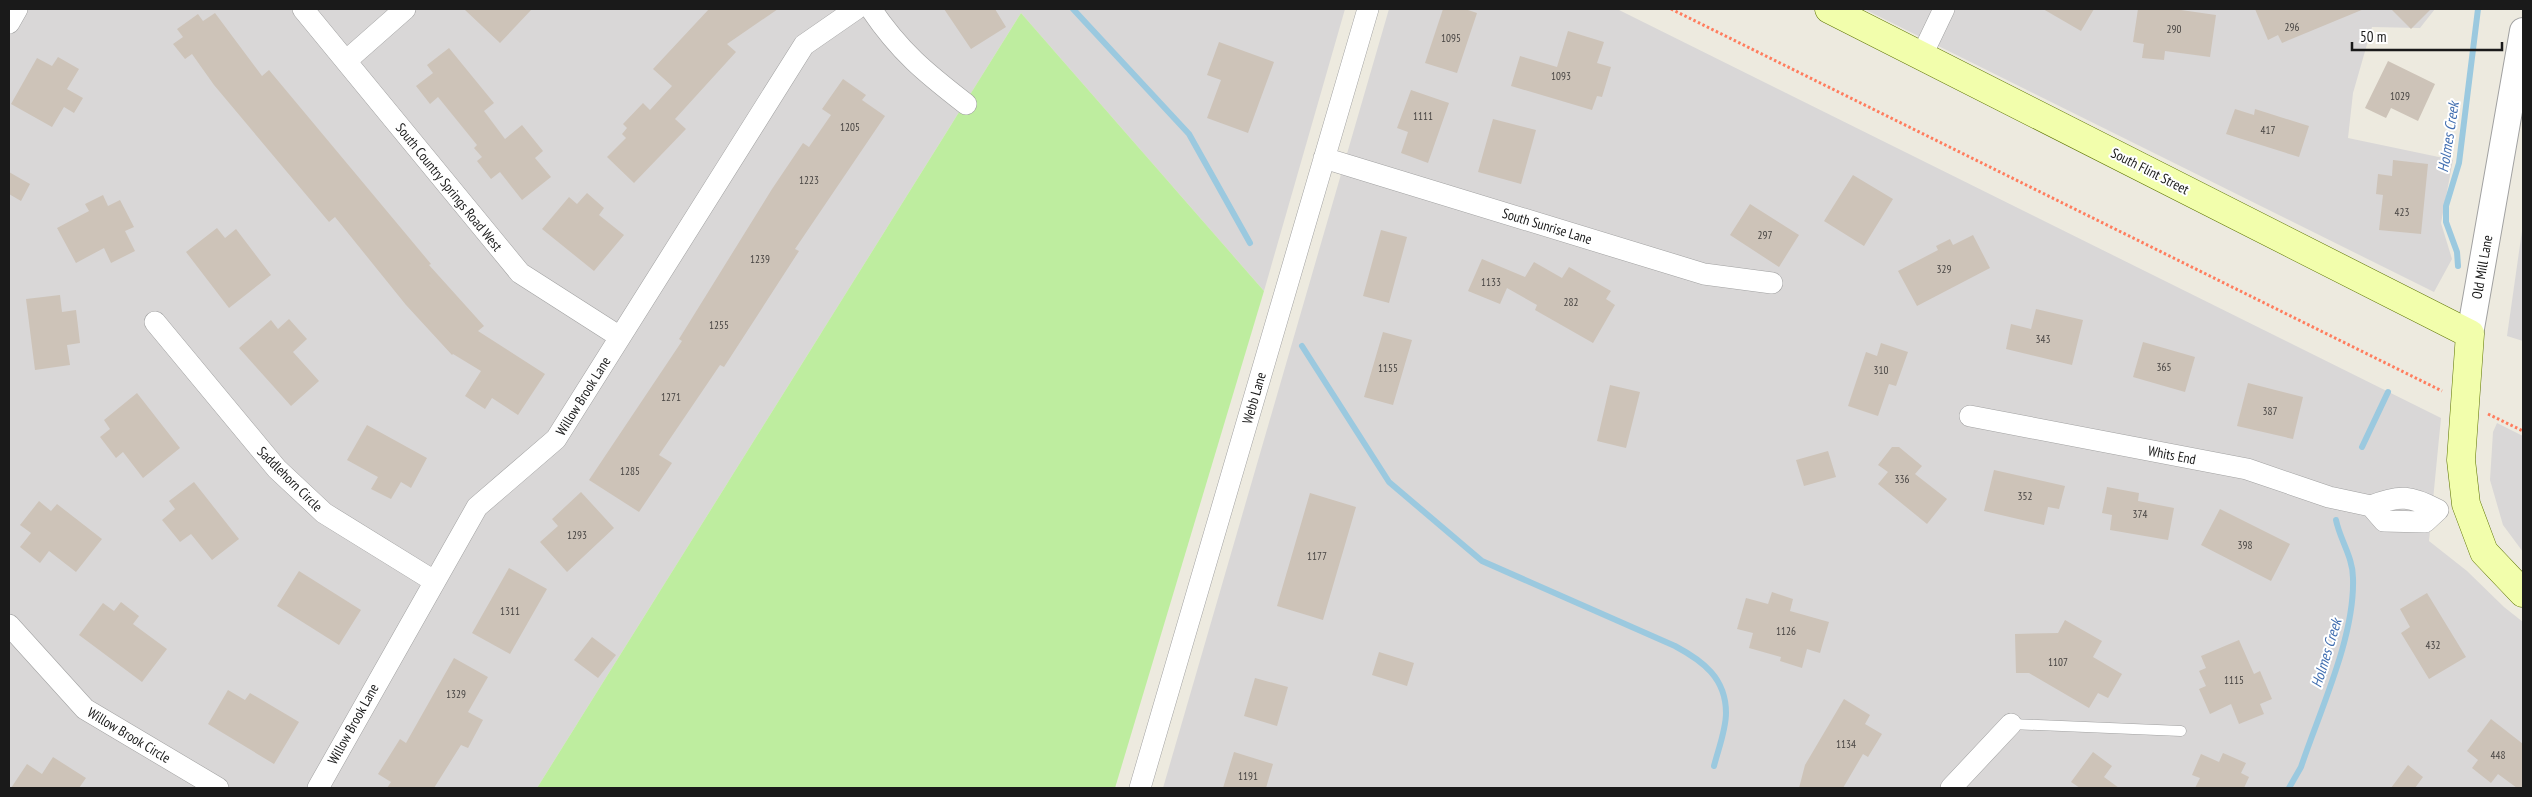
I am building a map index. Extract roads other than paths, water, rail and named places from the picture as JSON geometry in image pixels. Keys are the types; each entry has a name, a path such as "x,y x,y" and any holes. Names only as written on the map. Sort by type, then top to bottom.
{"main road":[{"name":"South Flint Street","path":"1829,9 2470,334"},
{"name":"Old Mill Lane","path":"2470,334 2461,460 2466,504 2484,552 2523,593"}],"street":[{"path":"9,22 17,9"},
{"name":"South Country Springs Road West","path":"303,9 520,273 620,337"},
{"path":"346,61 405,9"},
{"name":"Willow Brook Lane","path":"318,788 477,507 556,439 804,45 856,9"},
{"path":"871,9 891,38 920,68 966,104"},
{"name":"Webb Lane","path":"1140,788 1368,9"},
{"path":"1922,55 1944,9"},
{"name":"Old Mill Lane","path":"2470,334 2523,31"},
{"name":"South Sunrise Lane","path":"1324,158 1704,274 1772,283"},
{"name":"Saddlehorn Circle","path":"155,322 277,469 324,514 434,581"},
{"name":"Whits End","path":"1970,416 2247,469 2330,497 2371,506 2384,521 2425,522 2438,510 2466,504"},
{"name":"Willow Brook Circle","path":"9,625 84,710 218,788"},
{"path":"1951,788 2011,724"}],"lane":[{"path":"2011,724 2181,731"}],"waterway":[{"path":"1073,9 1189,134 1250,243"},
{"name":"Holmes Creek","path":"2458,266 2457,252 2446,222 2446,206 2459,163 2478,9"},
{"path":"1302,346 1389,482 1482,561 1675,646 1695,658 1711,672 1722,690 1726,713 1726,720 1714,766"},
{"name":"Holmes Creek","path":"2362,447 2388,392"},
{"name":"Holmes Creek","path":"2289,788 2301,767 2335,673 2348,624 2353,578 2349,556 2336,520"}]}
